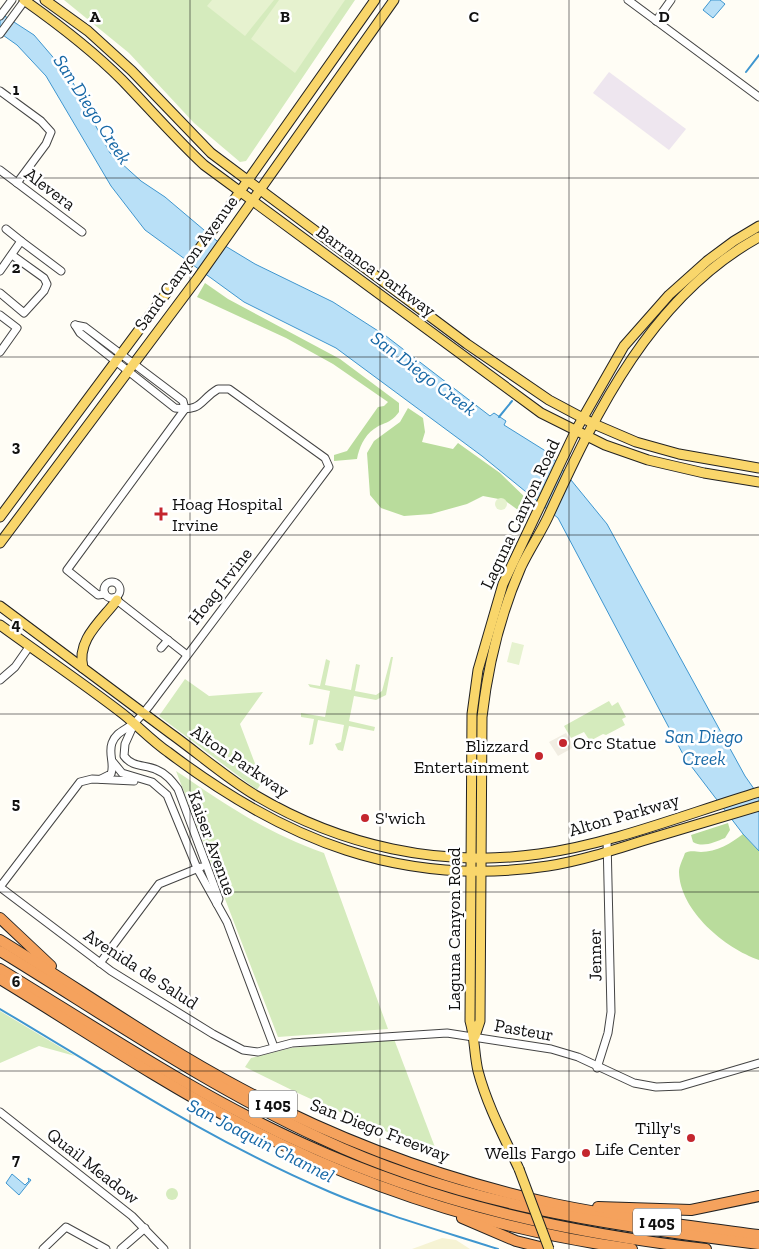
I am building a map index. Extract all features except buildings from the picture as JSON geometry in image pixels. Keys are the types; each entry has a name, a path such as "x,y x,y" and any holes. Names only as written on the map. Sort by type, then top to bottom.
{"highway":[{"path":"0,918 68,982"},
{"name":"San Diego Freeway","path":"0,940 240,1088 320,1127 414,1164 495,1189 557,1204 625,1217 759,1235"},
{"path":"0,951 199,1075 255,1106 324,1140 394,1168 488,1198 550,1213 621,1226 759,1244"},
{"path":"0,969 205,1094 290,1138 370,1172 458,1202 517,1218 601,1235 706,1249"},
{"name":"I 405","path":"0,979 188,1095 315,1160 425,1201 525,1229 632,1249"},
{"path":"557,1204 666,1211 705,1208 759,1195"},
{"path":"425,1201 516,1241 548,1249"}],"main road":[{"name":"Barranca Parkway","path":"24,0 82,44 122,80 167,130 198,160 251,201 541,413 588,437 648,460 704,473 759,482"},
{"name":"Barranca Parkway","path":"45,0 88,31 132,71 211,153 258,190 467,344 549,400 594,424 651,447 759,468"},
{"name":"Sand Canyon Avenue","path":"0,517 217,224 375,0"},
{"name":"Sand Canyon Avenue","path":"0,543 197,279 258,190 394,0"},
{"name":"Laguna Canyon Road","path":"548,1249 519,1169 496,1120 480,1078 476,1061 475,1037 480,1021 472,714 478,670 503,584 582,418 624,346 647,317 707,261 734,241 759,226"},
{"name":"Laguna Canyon Road","path":"475,858 482,717 487,672 507,602 522,566 547,520 615,382 647,336 676,303 704,276 759,237"},
{"path":"82,668 80,656 82,646 115,599"},
{"name":"Alton Parkway","path":"0,606 254,794 316,826 353,840 434,856 475,858 541,854 607,839 759,792"},
{"name":"Alton Parkway","path":"0,625 134,723 167,752 220,789 289,828 327,844 384,861 432,869 475,871 548,866 608,851 759,806"}],"street":[{"path":"0,34 24,0"},
{"path":"628,0 759,97"},
{"path":"656,21 671,0"},
{"path":"0,16 10,3"},
{"path":"0,91 51,132 46,144 16,183"},
{"name":"Alevera","path":"0,170 82,232"},
{"path":"6,229 61,271"},
{"path":"0,271 22,241"},
{"path":"0,294 24,313 44,291 47,284 44,278 12,255"},
{"path":"0,315 17,328 0,352"},
{"path":"118,358 85,327 75,326 80,333 131,368 175,408 184,409 67,570 98,595 104,594 115,599 187,654"},
{"name":"Hoag Irvine","path":"134,723 329,467 325,458 229,390 218,388 202,405 195,409 184,409"},
{"path":"104,594 106,584 114,582 119,585 120,590 115,599"},
{"path":"161,648 168,640"},
{"path":"0,680 15,667 29,647"},
{"path":"101,779 111,774 112,762 110,753 115,738 120,731 134,723"},
{"name":"Kaiser Avenue","path":"134,723 125,744 124,756 133,765 157,770 170,778 178,790 219,900 217,904"},
{"name":"Kaiser Avenue","path":"112,762 122,774 140,780"},
{"name":"Kaiser Avenue","path":"0,887 80,782 86,779 152,782 167,794 196,868 227,922 274,1047"},
{"name":"Jenner","path":"597,1068 608,1033 611,1012 607,839"},
{"path":"100,963 159,884 206,865"},
{"name":"Avenida de Salud","path":"0,887 100,963 239,1049 258,1052 274,1047"},
{"name":"Pasteur","path":"274,1047 292,1043 431,1032 551,1049 578,1058 634,1083 666,1087 681,1086 759,1063"},
{"name":"Quail Meadow","path":"0,1112 145,1228 164,1249"},
{"path":"43,1249 62,1229 71,1228 106,1249"},
{"path":"122,1249 145,1228"}],"shaded area":[{"path":"609,72 686,129 669,150 593,93"},
{"path":"566,733 574,747 558,756 549,742"},
{"path":"442,1238 456,1240 470,1249 412,1249"}],"green space":[{"path":"64,0 355,0 246,161 240,162 194,123 129,53"},
{"path":"212,0 274,0 245,36 207,6"},
{"path":"279,0 345,0 295,73 251,39"},
{"path":"205,283 228,299 340,359 399,403 399,412 390,421 367,435 357,459 334,461 334,455 347,451 378,407 384,406 388,402 333,364 286,338 197,297"},
{"path":"408,408 423,418 425,432 422,442 453,449 458,443 500,473 531,503 525,515 504,500 483,496 467,504 431,514 404,516 381,508 370,495 367,453 374,441 400,422"},
{"path":"501,498 507,504 501,510 495,504"},
{"path":"512,642 524,645 519,665 507,662"},
{"path":"391,657 393,657 386,695 376,700 354,696 349,721 375,727 374,731 349,726 343,751 338,750 335,744 341,742 344,725 318,720 313,744 309,745 314,719 301,717 301,713 325,717 330,691 310,687 308,684 320,686 326,659 330,661 325,685 351,690 356,664 360,665 355,691 376,695 382,691"},
{"path":"185,679 209,696 263,692 240,724 262,782 257,790 159,716"},
{"path":"609,701 612,706 618,702 626,717 622,719 625,725 590,741 584,732 571,738 564,726"},
{"path":"176,771 230,807 265,827 324,853 388,1029 278,1037"},
{"path":"728,823 730,830 725,838 705,844 693,842 691,835"},
{"path":"743,834 759,851 759,960 732,947 696,914 687,901 681,886 679,872 685,853 692,851 707,852 718,849"},
{"path":"0,1011 75,1056 39,1046 0,1063"},
{"path":"394,1039 436,1150 339,1112 245,1067 251,1058 291,1048"},
{"path":"170,1188 174,1188 178,1194 174,1200 170,1200 166,1196 166,1192"}],"water":[{"path":"711,0 720,0 725,4 713,18 703,10"},
{"name":"San Diego Creek","path":"0,13 34,35 70,77 110,153 141,181 165,197 217,241 255,264 333,302 386,336 490,416 494,413 506,421 504,425 544,450 553,458 607,524 745,776 759,796 759,851 743,834 685,758 558,518 482,456 336,348 244,302 145,230 111,186 46,76 17,45 0,33"},
{"path":"12,1174 25,1185 29,1181 28,1178 31,1180 19,1195 6,1183"}],"waterway":[{"path":"746,72 759,55"},
{"path":"499,417 512,401"},
{"name":"San Joaquin Channel","path":"0,1009 162,1106 287,1173 371,1208 498,1249"}],"place":[{"name":"Hoag Hospital Irvine","path":"161,514"},
{"name":"Orc Statue","path":"563,743"},
{"name":"Blizzard Entertainment","path":"539,756"},
{"name":"S'wich","path":"365,818"},
{"name":"Tilly's Life Center","path":"691,1138"},
{"name":"Wells Fargo","path":"586,1153"}]}
